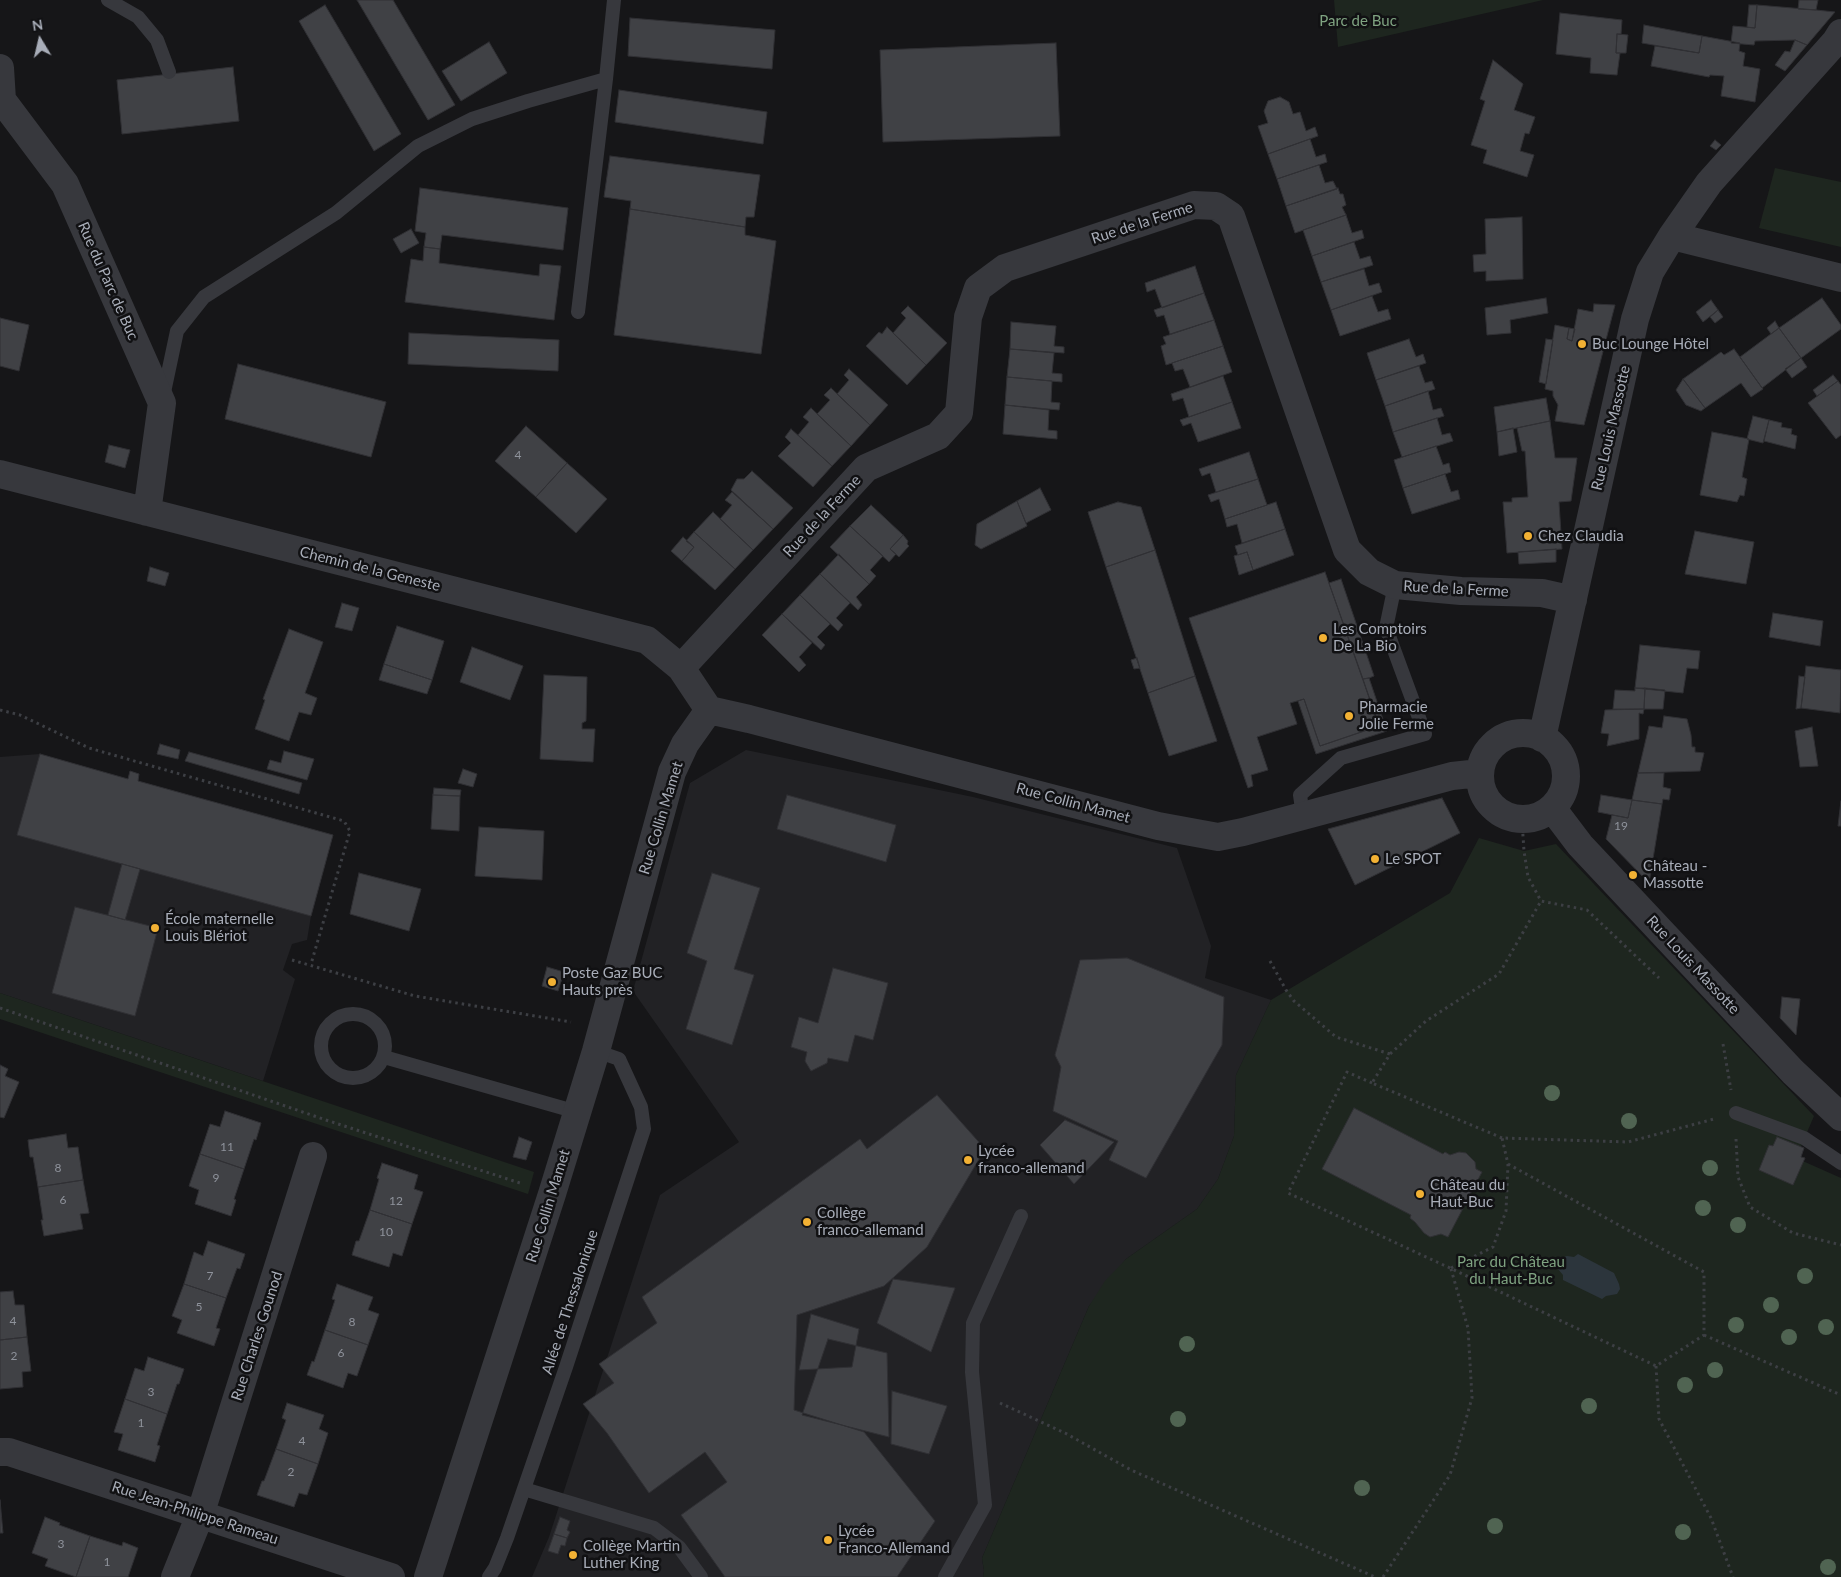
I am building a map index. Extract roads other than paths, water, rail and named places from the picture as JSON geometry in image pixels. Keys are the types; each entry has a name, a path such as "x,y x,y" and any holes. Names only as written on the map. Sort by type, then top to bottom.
{"street":[{"name":"Rue Louis Massotte","path":"1542,738 1635,318 1650,272 1672,236 1709,183 1836,41 1841,33"},
{"name":"Rue du Parc de Buc","path":"0,68 2,100 65,184 162,403"},
{"name":"Rue de la Ferme","path":"681,668 866,468 938,436 959,413 968,317 978,288 1005,268 1194,205 1216,206 1231,216 1347,550 1369,572 1395,585 1461,591 1542,593 1573,600"},
{"path":"1672,236 1841,278"},
{"path":"147,512 162,403"},
{"name":"Chemin de la Geneste","path":"0,474 647,640 681,668 709,710"},
{"name":"Rue Collin Mamet","path":"428,1577 552,1194 599,1040 672,772 684,744 709,710 759,721 1183,831 1218,837 1452,776 1480,773"},
{"path":"1515,734 1529,734 1542,738 1554,746 1562,757 1566,770 1565,784 1561,797 1544,814 1522,819 1510,817 1499,811 1484,794 1480,773 1484,760 1491,748 1502,739 1515,734"},
{"name":"Rue Louis Massotte","path":"1552,808 1586,851 1794,1072 1841,1117"},
{"name":"Rue Charles Gounod","path":"175,1577 200,1515 314,1156"},
{"name":"Rue Jean-Philippe Rameau","path":"0,1452 10,1452 390,1577"}],"lane":[{"path":"108,0 138,17 157,40 169,72"},
{"path":"578,312 614,0"},
{"path":"162,403 176,331 204,297 336,213 418,146 472,119 606,79"},
{"path":"1303,816 1300,795 1341,758 1425,734 1386,628 1395,585"},
{"path":"362,1014 380,1026 385,1036 386,1047 384,1057 378,1067 370,1074 360,1078 350,1078 339,1075 330,1069 324,1061 321,1040 325,1030 340,1015 362,1014"},
{"name":"Allée de Thessalonique","path":"489,1577 495,1568 524,1489 644,1129 642,1107 619,1059 599,1040"},
{"path":"384,1057 577,1112"},
{"path":"1736,1113 1804,1138 1841,1162"},
{"path":"945,1577 986,1505 972,1372 973,1323 1021,1216"},
{"path":"524,1489 654,1528 679,1547 701,1577"}],"place":[{"name":"Buc Lounge Hôtel","path":"1582,344"},
{"name":"Chez Claudia","path":"1528,536"},
{"name":"Les Comptoirs De La Bio","path":"1323,638"},
{"name":"Pharmacie Jolie Ferme","path":"1349,716"},
{"name":"Le SPOT","path":"1375,859"},
{"name":"Château - Massotte","path":"1633,875"},
{"name":"École maternelle Louis Blériot","path":"155,928"},
{"name":"Poste Gaz BUC Hauts près","path":"552,982"},
{"name":"Lycée franco-allemand","path":"968,1160"},
{"name":"Château du Haut-Buc","path":"1420,1194"},
{"name":"Collège franco-allemand","path":"807,1222"},
{"name":"Lycée Franco-Allemand","path":"828,1540"},
{"name":"Collège Martin Luther King","path":"573,1555"}],"park label":[{"name":"Parc de Buc","path":"1358,21"},
{"name":"Parc du Château du Haut-Buc","path":"1511,1270"}]}
